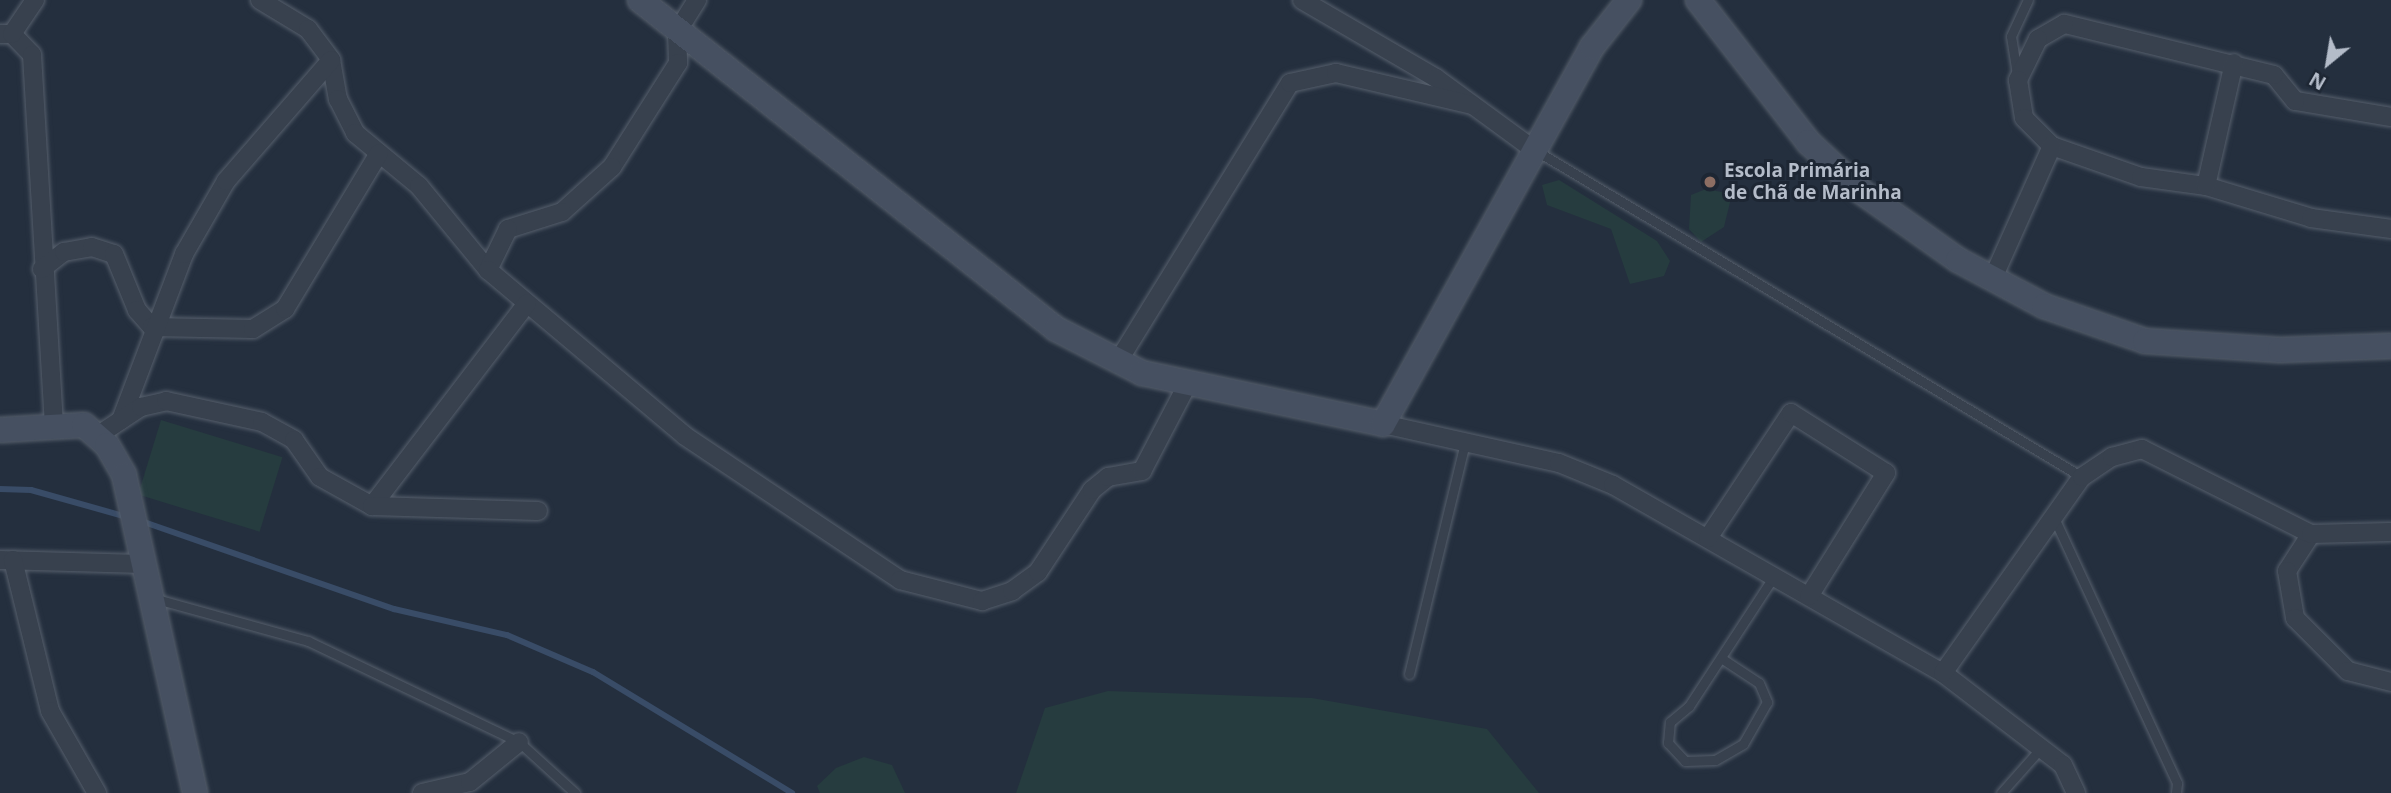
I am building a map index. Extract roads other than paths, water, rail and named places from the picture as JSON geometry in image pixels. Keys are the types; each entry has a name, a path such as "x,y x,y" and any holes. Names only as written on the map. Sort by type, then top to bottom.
{"street":[{"path":"36,0 6,34 32,55 42,269 54,424"},
{"path":"260,0 309,29 331,60 338,99 355,133 419,186 488,270 685,436 823,534 900,580 982,601 1012,591 1038,572 1092,489 1108,477 1142,471 1187,385"},
{"path":"640,0 677,32 1056,329 1117,363 1187,385 1559,463 1708,538 1943,673 2063,765 2076,793"},
{"path":"488,270 508,229 562,212 612,167 678,63 677,32 697,0"},
{"path":"1302,0 1472,105 1534,149"},
{"path":"1383,424 1592,47 1629,0"},
{"path":"1698,0 1808,142 1862,192 1992,280 2044,306 2145,341 2280,350 2391,346"},
{"path":"2391,117 2295,101 2274,75 2234,62 2064,24 2038,39 2018,79 2024,118 2052,146 2141,177 2206,186 2311,218 2391,229"},
{"path":"121,421 152,327 226,181 331,60"},
{"path":"2206,186 2234,62"},
{"path":"1117,363 1290,83 1336,73 1472,105"},
{"path":"1992,280 2052,146"},
{"path":"42,269 64,252 92,247 114,254 137,310 152,327 253,329 285,309 379,153"},
{"path":"372,506 527,303"},
{"path":"97,436 121,421 166,401 262,422 294,440 320,477 372,506 538,511"},
{"path":"1708,538 1791,413 1886,473 1809,596"},
{"path":"0,430 54,424 84,425 97,436 124,475 140,558 195,793"},
{"path":"1943,673 2055,520 2082,477 2142,449 2311,534 2391,532"},
{"path":"2311,534 2287,571 2295,618 2348,671 2391,682"},
{"path":"97,793 50,711 7,560 140,558"},
{"path":"422,793 470,782 519,742"}],"lane":[{"path":"2018,79 2011,36 2028,0"},
{"path":"1534,149 2082,477"},
{"path":"1409,674 1465,442"},
{"path":"2055,520 2177,783 2176,793"},
{"path":"1721,658 1759,682 1767,702 1743,744 1714,760 1685,761 1668,743 1670,722 1689,706 1774,576"},
{"path":"150,597 307,641 519,742 575,793"},
{"path":"2001,793 2041,748"}],"waterway":[{"path":"0,489 31,490 127,517"},
{"path":"141,521 394,609 507,635 593,672 792,793"}],"place":[{"name":"Escola Primária de Chã de Marinha","path":"1710,182"}]}
